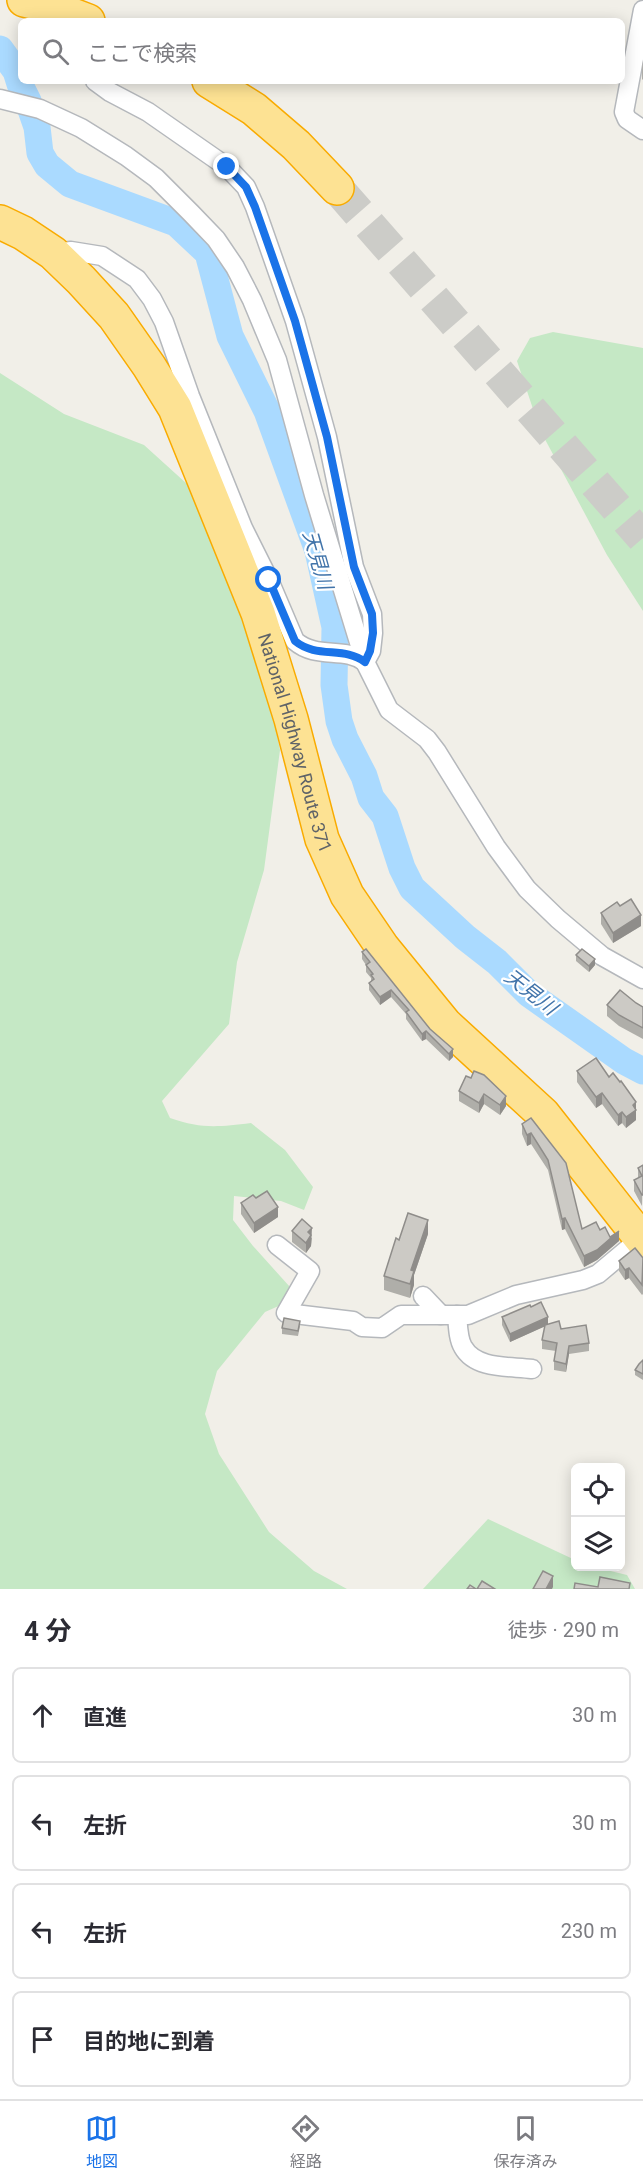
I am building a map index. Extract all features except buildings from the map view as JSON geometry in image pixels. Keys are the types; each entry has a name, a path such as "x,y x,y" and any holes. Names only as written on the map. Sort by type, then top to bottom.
{"highway":[{"path":"32,7 76,18"},
{"path":"214,84 262,116 296,145 337,188"},
{"name":"National Highway Route 371","path":"0,222 23,233 53,253 114,316 175,408 258,613 291,719 322,839 347,895 383,948 445,1024 543,1114 642,1239"}],"street":[{"path":"643,10 639,45 624,112 627,119 643,130"},
{"path":"53,253 71,251 102,256 137,279 152,299 164,322 190,396 243,528 269,580 295,641 303,648 313,651 360,658 370,651 373,633 372,614 354,567 327,437 295,321 246,187 227,167 148,112 99,84"},
{"path":"0,99 40,109 96,136 156,178 216,239 235,267 252,300 277,360 360,658 389,710 427,739 495,847 527,888 558,919 602,956 643,979"},
{"path":"277,1245 310,1271 285,1313 353,1321 362,1327 382,1328 401,1315 468,1315 516,1295 584,1280 598,1274 642,1239"},
{"path":"423,1296 449,1315 463,1347 475,1361 532,1368"}],"green space":[{"path":"553,332 643,348 643,611 607,555 540,430 517,361 530,338"},
{"path":"0,373 64,414 144,445 197,493 261,659 280,750 264,870 237,962 229,1024 162,1101 170,1118 181,1122 210,1126 251,1123 285,1150 313,1187 304,1210 281,1201 234,1196 233,1220 299,1297 265,1312 217,1371 205,1414 219,1454 269,1532 314,1571 347,1589 0,1589"},
{"path":"488,1519 571,1558 571,1571 610,1571 627,1575 635,1589 423,1589"}],"waterway":[{"name":"天見川","path":"0,49 18,77"},
{"name":"天見川","path":"20,84 37,127 40,153 47,165 70,184 176,223 208,253 230,336 267,411 318,551 335,627 334,685 339,721 345,739 364,776 371,798 385,816 402,868 412,888 465,937 497,962 529,994 624,1061 643,1071"}],"tunnel":[{"path":"337,188 643,538"}],"route":[{"path":"227,167 246,187 255,207 295,321 327,437 354,567 372,614 373,633 370,651 365,662 355,654 313,651 303,648 295,641 269,580"}]}
